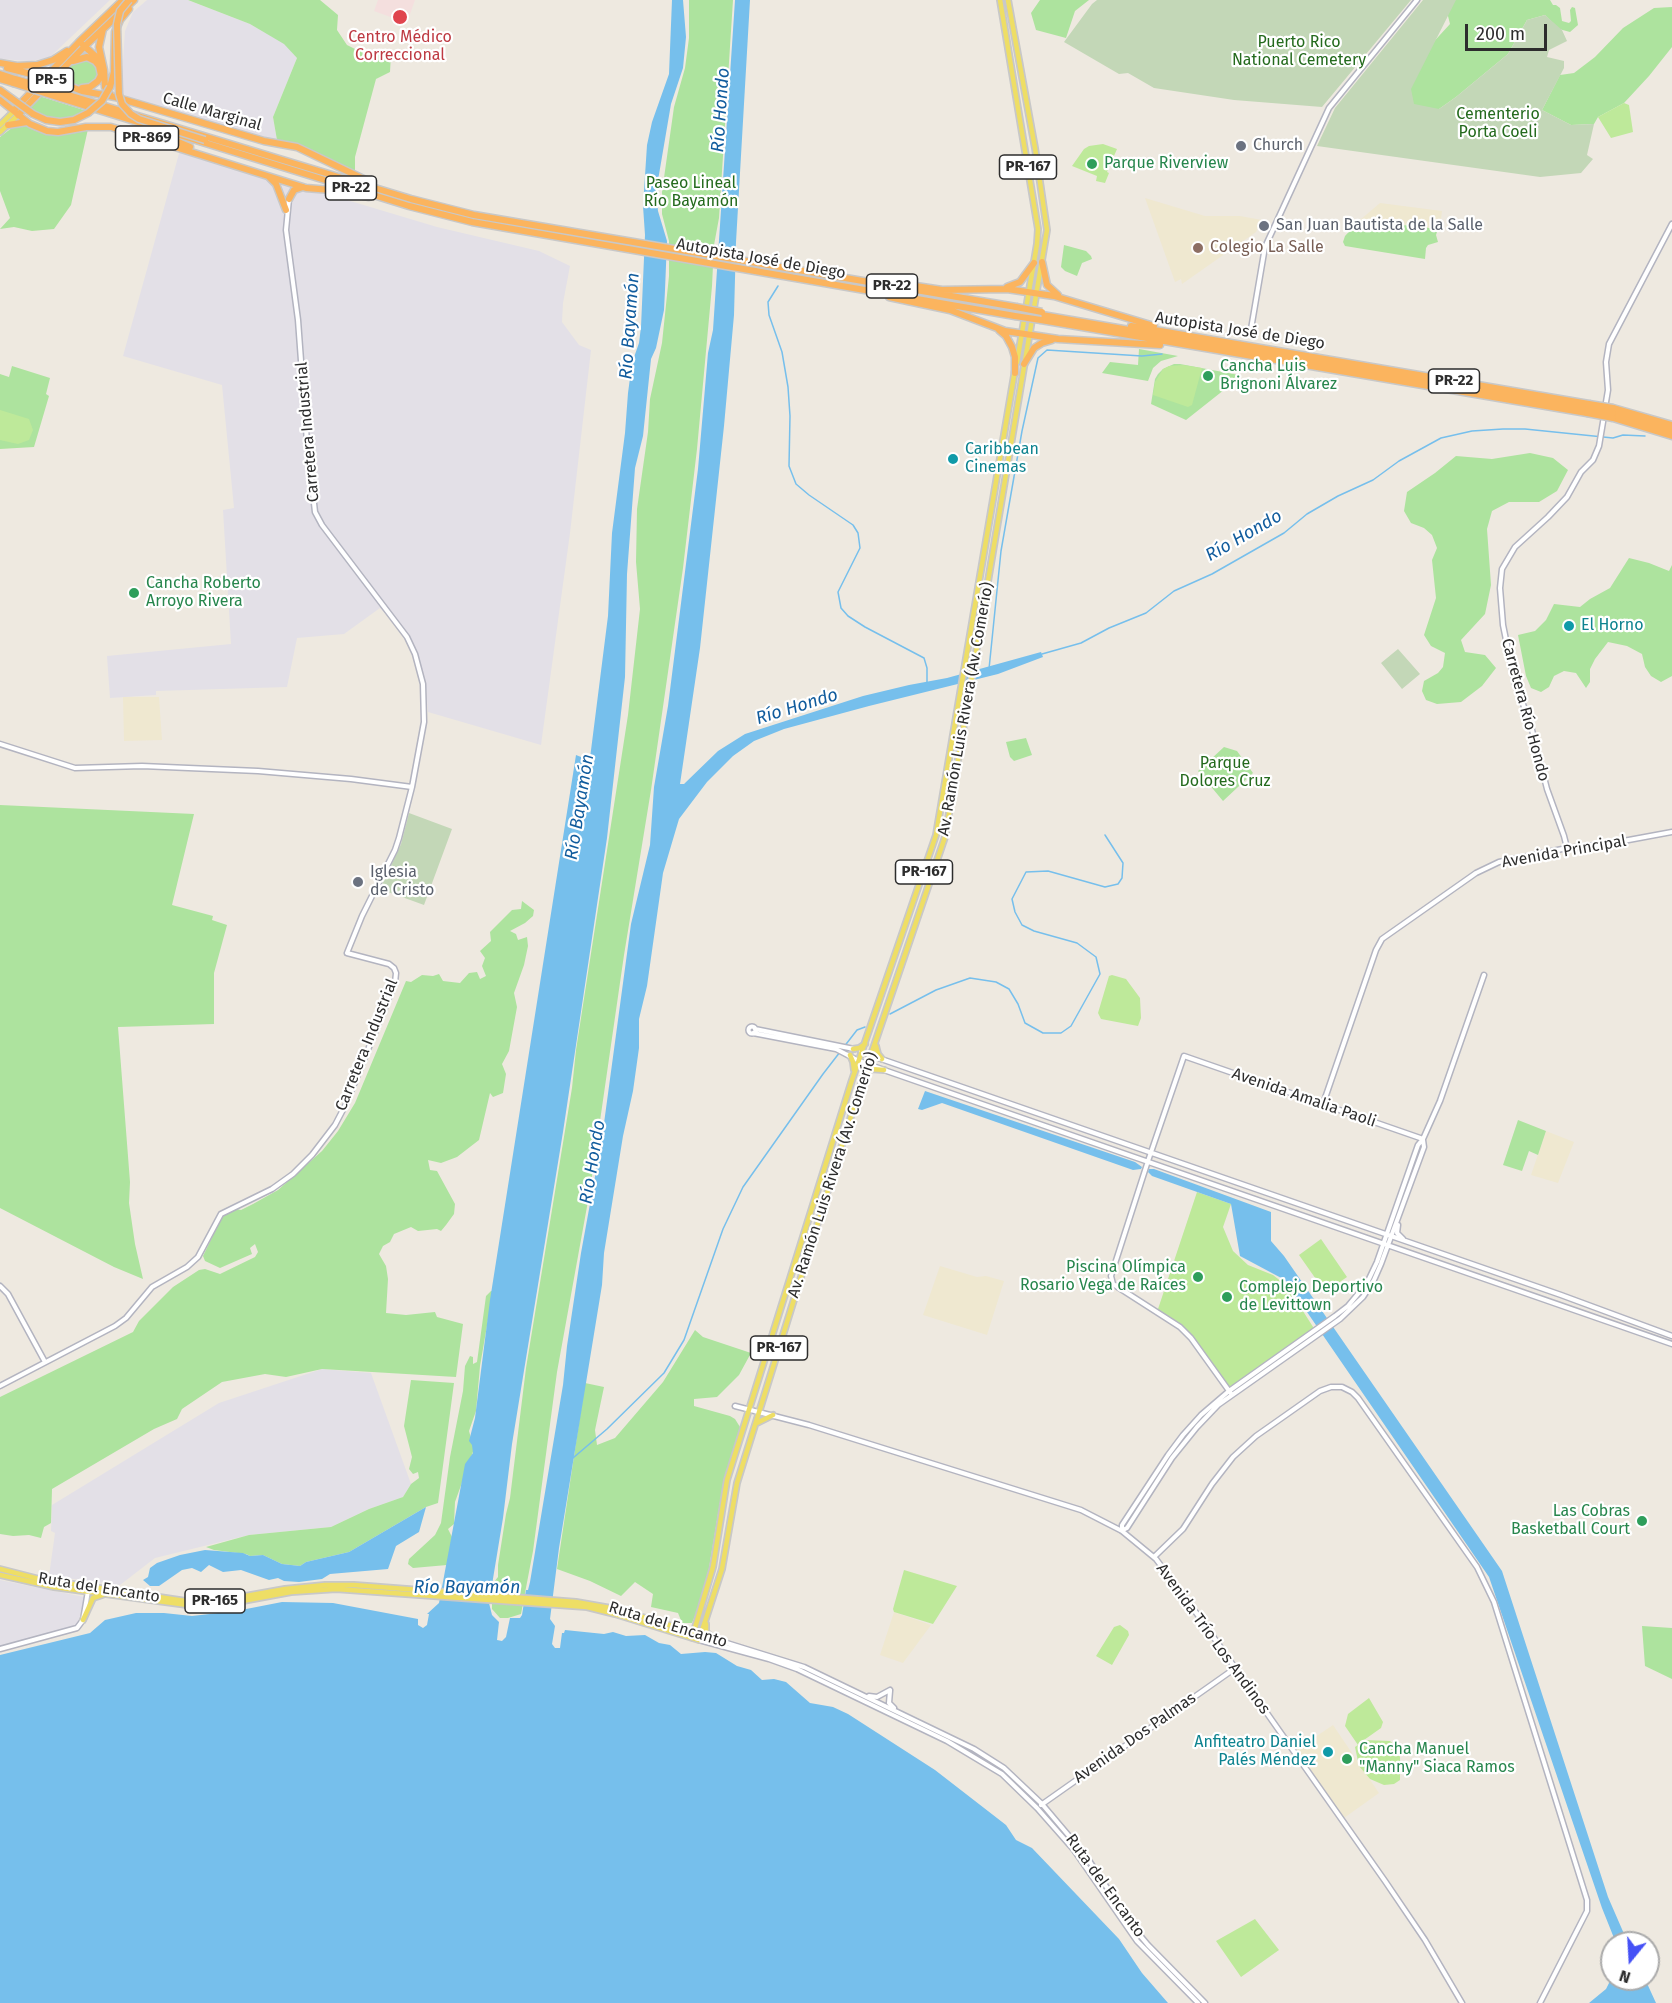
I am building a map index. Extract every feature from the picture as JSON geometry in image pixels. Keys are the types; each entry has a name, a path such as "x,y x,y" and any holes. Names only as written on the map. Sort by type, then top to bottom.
{"highway":[{"name":"PR-5","path":"16,113 123,0"},
{"path":"129,0 120,11 117,20 119,94 122,104 136,118 293,166"},
{"name":"PR-5","path":"16,113 63,68 80,44 135,0"},
{"path":"0,90 33,114 46,120 60,122 74,120 88,113 102,101 110,87 114,72 115,32 120,20 135,0"},
{"path":"104,27 99,43 105,87 115,97"},
{"path":"0,64 22,66 41,64 57,58 80,44 102,63"},
{"path":"0,64 83,88 90,87 98,81 100,75 99,64 89,57 80,57 63,68"},
{"name":"Autopista José de Diego","path":"0,74 14,81 61,96 410,202 573,237 878,284 1197,348 1613,413 1672,425"},
{"name":"Autopista José de Diego","path":"0,79 14,81"},
{"name":"Calle Marginal","path":"61,83 82,91 115,97 302,151 410,202"},
{"name":"Autopista José de Diego","path":"61,96 133,122 293,166"},
{"path":"0,100 16,113"},
{"name":"PR-869","path":"16,113 38,128 58,132 86,127 111,127 266,175"},
{"path":"4,125 28,122"},
{"path":"133,122 159,135 244,168"},
{"path":"266,175 303,187 410,202"},
{"path":"266,175 276,184 286,210"},
{"path":"289,199 294,190 303,187"},
{"path":"1042,262 1047,285 1053,292 1064,298"},
{"path":"999,289 1018,283 1034,263"},
{"path":"767,268 1016,311"},
{"name":"Autopista José de Diego","path":"767,268 877,292 1016,311"},
{"path":"878,284 896,283 942,290 999,289 1064,298 1146,324 1198,337"},
{"path":"860,289 877,289 1016,311"},
{"path":"877,292 895,300 950,309 996,328 1025,334 1058,339 1197,348"},
{"path":"1042,316 1588,409"},
{"name":"Autopista José de Diego","path":"1042,316 1198,337 1588,409"},
{"path":"996,328 1006,336 1012,347 1015,357 1015,373"},
{"path":"1024,364 1037,346 1058,339"},
{"path":"1613,413 1672,431"},
{"name":"Autopista José de Diego","path":"1613,413 1672,436"}],"main road":[{"name":"Av. Ramón Luis Rivera (Av. Comerío)","path":"692,1635 713,1567 727,1480 854,1074 930,854 961,694 1015,373 1032,293 1038,229 999,0"},
{"name":"Av. Ramón Luis Rivera (Av. Comerío)","path":"1008,0 1046,217 1042,262 1032,293"},
{"name":"PR-5","path":"0,132 16,113"},
{"name":"Av. Ramón Luis Rivera (Av. Comerío)","path":"700,1637 722,1569 737,1483 759,1411 862,1080 942,847 1024,364 1025,334"},
{"path":"876,1042 878,1054 882,1059"},
{"path":"853,1049 860,1048 864,1044"},
{"path":"850,1056 854,1062 854,1074"},
{"path":"862,1080 867,1071 871,1069 884,1070"},
{"path":"753,1431 759,1421 773,1415"},
{"name":"Ruta del Encanto","path":"0,1569 39,1580 88,1589 202,1602 325,1585 603,1606 685,1630 692,1635"},
{"name":"Ruta del Encanto","path":"2,1576 54,1587 88,1589 195,1606 221,1605 291,1592 324,1589 431,1593"},
{"path":"83,1620 93,1598 108,1594"},
{"name":"Ruta del Encanto","path":"562,1604 599,1609 700,1637"},
{"path":"707,1615 706,1632 714,1639"},
{"path":"685,1630 690,1629 696,1622"}],"street":[{"path":"1251,329 1265,248 1329,108 1417,0"},
{"name":"Carretera Industrial","path":"0,1386 115,1326 126,1318 152,1287 187,1267 198,1257 221,1214 261,1196 293,1174 312,1155 335,1125 346,1104 396,977 394,968 389,964 347,953 362,916 396,850 412,787 424,722 425,702 421,672 403,631 322,525 314,505 298,320 286,230 286,210 292,183"},
{"name":"Carretera Río Hondo","path":"1566,848 1564,836 1546,789 1530,722 1515,684 1503,625 1502,569 1515,547 1567,497 1581,472 1593,460 1599,446 1608,390 1607,350 1672,225"},
{"path":"0,744 75,768 142,766 258,771 412,787"},
{"name":"Avenida Principal","path":"1323,1104 1376,950 1382,939 1476,873 1499,862 1566,848 1607,844 1672,832"},
{"path":"1122,1531 1127,1528 1172,1458 1218,1405 1231,1393 1340,1319 1363,1297 1374,1280 1418,1145 1440,1101 1484,975"},
{"path":"754,1031 842,1049 853,1049 1672,1336"},
{"path":"842,1049 859,1061 884,1070 1672,1344"},
{"name":"Avenida Amalia Paoli","path":"1151,1152 1185,1056 1423,1139"},
{"path":"1389,1235 1398,1219 1424,1147 1423,1139"},
{"path":"1151,1152 1111,1276 1113,1284 1180,1327 1191,1338 1231,1393"},
{"path":"1398,1219 1397,1233 1409,1242"},
{"path":"1373,1230 1383,1230 1392,1220"},
{"path":"1368,1238 1380,1248 1382,1255"},
{"path":"1305,1341 1348,1306 1367,1283 1382,1255 1403,1250"},
{"path":"0,1286 9,1294 45,1362"},
{"path":"1154,1557 1183,1529 1233,1457 1256,1436 1320,1391 1331,1387 1342,1387 1358,1398 1477,1567 1494,1602 1584,1889 1587,1911 1540,2003"},
{"name":"Avenida Trío Los Andinos","path":"735,1406 773,1415 1082,1510 1122,1531 1154,1557 1385,1881 1425,1940 1462,2003"},
{"path":"0,1649 74,1630 83,1620 88,1589"},
{"name":"Ruta del Encanto","path":"700,1637 795,1663 991,1758 1023,1783 1042,1804 1086,1856 1139,1935 1205,2003"},
{"name":"Ruta del Encanto","path":"700,1637 797,1669 947,1741 1002,1774 1037,1808 1084,1863 1137,1941 1198,2003"},
{"name":"Avenida Dos Palmas","path":"1037,1808 1234,1669"},
{"path":"862,1695 877,1697 890,1690 889,1703 901,1713"}],"shaded area":[{"path":"0,0 110,0 49,58 29,61 0,59"},
{"path":"147,0 188,0 250,24 284,43 297,58 273,117 277,140 197,119 126,96 121,92 125,31 133,12"},
{"name":"Centro Médico Correccional","path":"378,0 415,0 407,23 374,11"},
{"path":"180,150 437,227 539,251 570,266 562,322 579,345 591,350 570,533 541,745 428,712 425,678 414,644 380,608 344,634 297,638 287,687 156,691 156,695 110,698 107,656 231,644 223,510 234,508 222,385 123,356"},
{"name":"Colegio La Salle","path":"1145,198 1205,216 1240,216 1262,220 1256,232 1182,284 1181,279 1175,282"},
{"path":"1380,203 1442,211 1440,227 1439,229 1360,220"},
{"path":"123,697 159,697 162,740 124,741"},
{"path":"1546,1131 1574,1142 1558,1183 1531,1175"},
{"path":"940,1266 977,1277 986,1276 1004,1281 987,1335 923,1315"},
{"path":"322,1369 371,1373 411,1484 403,1497 369,1509 331,1527 249,1535 155,1558 120,1585 49,1576 55,1533 51,1531 52,1505 219,1403"},
{"path":"0,1580 84,1597 80,1623 72,1628 0,1646"},
{"path":"894,1612 931,1625 903,1663 880,1655"},
{"path":"1333,1725 1379,1793 1344,1818 1296,1750"}],"green space":[{"path":"188,0 320,0 338,15 337,30 347,45 355,49 391,54 390,72 376,79 355,157 355,173 299,145 277,140 273,117 297,58 284,44 250,24"},
{"name":"Paseo Lineal Río Bayamón","path":"689,0 733,0 719,218 714,245 697,449 683,568 651,790 624,955 590,1190 557,1372 533,1551 521,1614 500,1618 492,1609 492,1591 498,1577 526,1368 572,1088 628,715 640,609 636,562 637,509 648,432 650,399 662,343 669,276 669,241 662,214 662,192 674,107 685,68 689,38"},
{"path":"1040,0 1089,0 1075,11 1066,38 1036,30 1031,13"},
{"name":"Puerto Rico National Cemetery","path":"1097,0 1411,0 1322,107 1234,100 1154,88 1128,73 1119,74 1064,42"},
{"name":"Cementerio Porta Coeli","path":"1423,0 1456,0 1411,89 1414,104 1439,109 1456,97 1508,54 1527,20 1545,15 1562,30 1567,41 1549,50 1547,57 1564,61 1564,68 1542,110 1571,125 1594,124 1587,155 1593,159 1581,173 1540,177 1317,146 1335,108"},
{"path":"1447,0 1550,0 1553,5 1560,8 1562,21 1569,23 1571,21 1570,10 1572,7 1575,8 1578,25 1570,32 1559,29 1545,15 1527,20 1508,54 1439,109 1416,112 1408,88 1428,48 1450,24"},
{"path":"1672,7 1672,47 1624,103 1598,117 1594,124 1571,125 1542,110 1560,75 1574,73 1595,57 1623,28 1654,8"},
{"path":"89,59 98,67 98,77 93,84 81,86 56,79 76,61"},
{"path":"39,96 87,111 67,120 47,118 28,107"},
{"path":"1624,103 1629,105 1633,132 1611,138 1598,117"},
{"path":"22,124 36,131 53,134 76,133 88,129 71,205 54,229 32,231 14,227 0,229 10,218 0,191 0,137 13,127"},
{"name":"Parque Riverview","path":"1103,144 1117,149 1105,183 1096,181 1097,176 1072,166 1084,149"},
{"path":"1360,220 1438,229 1436,235 1438,242 1428,245 1425,259 1345,246 1343,242 1345,236"},
{"path":"1064,245 1086,251 1091,256 1092,259 1082,263 1077,276 1061,267"},
{"path":"1139,349 1178,356 1161,361 1153,368 1148,381 1102,373 1110,362 1138,365"},
{"path":"1174,364 1239,375 1234,382 1186,420 1151,404 1155,379 1163,369"},
{"path":"1183,365 1202,368 1192,405 1188,407 1153,395 1155,382 1163,369"},
{"path":"12,366 50,378 46,394 49,396 34,447 0,449 0,374 9,377"},
{"path":"0,410 29,419 33,430 29,440 18,444 0,440"},
{"path":"1530,453 1553,458 1568,470 1557,491 1539,502 1509,502 1492,511 1487,529 1491,585 1485,614 1461,640 1465,652 1485,655 1496,668 1482,686 1461,702 1437,704 1426,700 1422,691 1424,681 1438,673 1443,667 1445,653 1431,646 1424,635 1436,598 1432,560 1437,548 1432,535 1424,528 1411,523 1404,511 1407,492 1456,456 1492,459"},
{"path":"1629,558 1669,571 1672,565 1672,676 1661,682 1651,676 1645,667 1642,654 1627,646 1608,642 1590,669 1590,682 1586,688 1576,673 1564,671 1554,676 1549,687 1541,692 1531,688 1526,676 1518,635 1535,631 1546,620 1554,604 1580,607 1610,588"},
{"path":"1398,649 1420,674 1402,689 1381,663"},
{"path":"1026,738 1032,755 1014,761 1010,757 1006,742"},
{"name":"Parque Dolores Cruz","path":"1224,747 1237,751 1253,773 1223,801 1198,771"},
{"path":"0,805 194,814 172,905 213,916 212,920 227,925 214,973 214,1024 118,1027 130,1182 129,1203 143,1279 114,1267 0,1208"},
{"path":"409,813 452,829 424,905 380,889 401,844"},
{"path":"522,901 534,910 533,916 525,923 510,931 516,934 518,940 527,937 528,946 514,993 517,1007 509,1051 502,1064 506,1074 503,1093 493,1097 490,1093 479,1140 457,1157 441,1163 428,1160 430,1170 437,1171 455,1204 454,1214 441,1231 437,1229 418,1231 411,1227 394,1234 379,1254 386,1266 388,1279 386,1313 406,1315 435,1312 437,1317 463,1324 456,1377 322,1369 286,1377 265,1374 222,1382 182,1409 177,1419 154,1429 52,1489 51,1523 44,1527 41,1538 29,1535 0,1534 0,1397 133,1332 139,1321 173,1287 199,1270 205,1269 220,1274 255,1257 258,1252 255,1244 250,1248 252,1254 220,1268 205,1261 203,1256 222,1217 236,1209 241,1210 278,1190 322,1151 338,1131 355,1103 406,981 411,982 422,975 439,974 443,981 460,983 469,973 477,972 480,979 486,976 482,966 485,958 480,951 491,941 490,932 512,910 521,909"},
{"path":"1109,976 1126,979 1140,998 1141,1018 1138,1026 1101,1019 1098,1013"},
{"path":"1518,1120 1546,1131 1538,1155 1529,1151 1522,1171 1503,1165"},
{"name":"Complejo Deportivo de Levittown","path":"1197,1192 1231,1204 1223,1227 1233,1251 1248,1265 1273,1275 1287,1286 1315,1330 1231,1388 1191,1337 1158,1309"},
{"path":"1321,1239 1347,1277 1325,1292 1299,1255"},
{"path":"493,1291 480,1366 476,1411 469,1431 474,1449 455,1502 454,1524 448,1529 452,1537 447,1565 413,1568 408,1564 409,1559 435,1535 441,1523 450,1457 463,1391 465,1366 470,1356 473,1357 473,1364 477,1362 486,1296"},
{"path":"695,1330 703,1337 751,1353 739,1375 717,1397 694,1399 694,1406 730,1416 740,1427 723,1484 709,1568 700,1604 692,1623 682,1623 678,1613 651,1607 653,1594 635,1582 621,1596 557,1569 585,1383 604,1387 595,1430 597,1445 615,1438 663,1382"},
{"path":"411,1380 454,1383 438,1503 426,1507 349,1552 306,1562 300,1566 282,1564 263,1555 250,1556 206,1547 249,1535 331,1527 369,1509 403,1497 411,1484 419,1478 418,1472 413,1474 409,1469 412,1457 404,1426"},
{"path":"904,1570 957,1586 933,1624 894,1612"},
{"path":"1120,1625 1128,1631 1129,1635 1112,1665 1096,1656 1114,1627"},
{"path":"1642,1626 1672,1628 1672,1679 1645,1666"},
{"path":"1369,1698 1383,1722 1381,1728 1364,1740 1390,1741 1400,1750 1400,1780 1394,1784 1384,1785 1370,1779 1359,1766 1355,1747 1358,1745 1345,1726 1348,1714"},
{"path":"1255,1919 1279,1950 1241,1977 1216,1941"}],"water":[{"name":"Río Bayamón","path":"672,0 683,0 686,37 683,68 671,104 656,192 658,211 667,241 664,310 656,348 651,359 643,436 635,468 627,574 625,677 607,838 489,1603 492,1615 499,1622 497,1640 502,1641 506,1637 510,1618 520,1618 522,1615 526,1590 530,1582 563,1385 581,1253 602,1138 631,924 650,845 654,787 668,706 698,469 708,353 713,330 735,0 750,0 734,315 700,648 680,784 684,784 718,751 745,734 863,696 947,678 1041,652 1043,657 998,674 784,729 754,741 733,756 707,782 679,819 663,873 647,986 639,1019 639,1048 633,1091 623,1136 604,1253 602,1285 559,1548 550,1619 555,1626 552,1644 555,1648 560,1648 562,1633 565,1630 604,1634 613,1632 626,1636 645,1635 659,1643 670,1645 681,1654 716,1653 737,1666 751,1670 762,1680 774,1679 786,1682 810,1703 833,1707 848,1714 935,1770 1006,1825 1016,1840 1032,1848 1119,1939 1142,1973 1168,2003 0,2003 0,1655 90,1633 105,1620 136,1613 192,1616 236,1611 282,1602 333,1603 418,1619 418,1625 423,1628 427,1625 429,1614 427,1614 439,1603 465,1464 473,1453 469,1441 475,1418 490,1300 576,755 581,757 583,766 588,768 589,766 608,616 612,533 628,393 632,363 639,343 641,327 645,235 643,206 647,145 652,122 669,74"},
{"path":"925,1091 1135,1162 1142,1167 1133,1170 942,1103 922,1110 918,1109"},
{"path":"1149,1169 1154,1169 1271,1212 1271,1241 1284,1256 1502,1571 1608,1897 1623,1931 1611,1931 1602,1908 1489,1577 1285,1280 1240,1256 1231,1204 1152,1176 1148,1172"},
{"path":"426,1507 419,1532 396,1546 388,1569 330,1574 322,1579 299,1582 284,1581 278,1578 269,1580 241,1570 223,1572 209,1565 201,1572 192,1568 182,1570 159,1586 150,1586 143,1580 148,1577 150,1568 157,1563 205,1550 243,1553 250,1556 263,1555 282,1564 300,1566 306,1562 349,1552"},
{"path":"1604,1991 1650,1991 1656,2003 1589,2003"}],"waterway":[{"path":"778,286 768,302 769,315 782,352 788,387 789,466 796,484 853,525 858,533 860,548 838,592 841,608 848,616 865,627 924,658 927,682"},
{"path":"989,669 1001,551 1022,431 1038,358 1047,350 1142,356 1162,354"},
{"name":"Río Hondo","path":"1042,654 1081,643 1109,628 1146,613 1174,591 1212,574 1284,533 1307,514 1338,496 1373,480 1399,461 1441,438 1472,431 1503,429 1613,438 1623,435 1645,436"},
{"path":"890,1014 936,990 970,978 996,982 1009,989 1025,1023 1043,1033 1061,1033 1071,1026 1100,974 1096,957 1077,943 1034,931 1022,925 1015,912 1012,899 1026,872 1048,871 1105,887 1118,884 1122,878 1123,863 1105,835"},
{"path":"573,1458 607,1429 664,1373 684,1340 723,1229 743,1187 823,1074 857,1030 865,1027"}],"place":[{"name":"Centro Médico Correccional","path":"400,17"},
{"name":"Church","path":"1241,146"},
{"name":"Parque Riverview","path":"1092,164"},
{"name":"San Juan Bautista de la Salle","path":"1264,226"},
{"name":"Colegio La Salle","path":"1198,248"},
{"name":"Cancha Luis Brignoni Álvarez","path":"1208,376"},
{"name":"Caribbean Cinemas","path":"953,459"},
{"name":"Cancha Roberto Arroyo Rivera","path":"134,593"},
{"name":"El Horno","path":"1569,626"},
{"name":"Iglesia de Cristo","path":"358,882"},
{"name":"Piscina Olímpica Rosario Vega de Raíces","path":"1198,1277"},
{"name":"Complejo Deportivo de Levittown","path":"1227,1297"},
{"name":"Las Cobras Basketball Court","path":"1642,1521"},
{"name":"Anfiteatro Daniel Palés Méndez","path":"1328,1752"},
{"name":"Cancha Manuel \"Manny\" Siaca Ramos","path":"1347,1759"}]}
